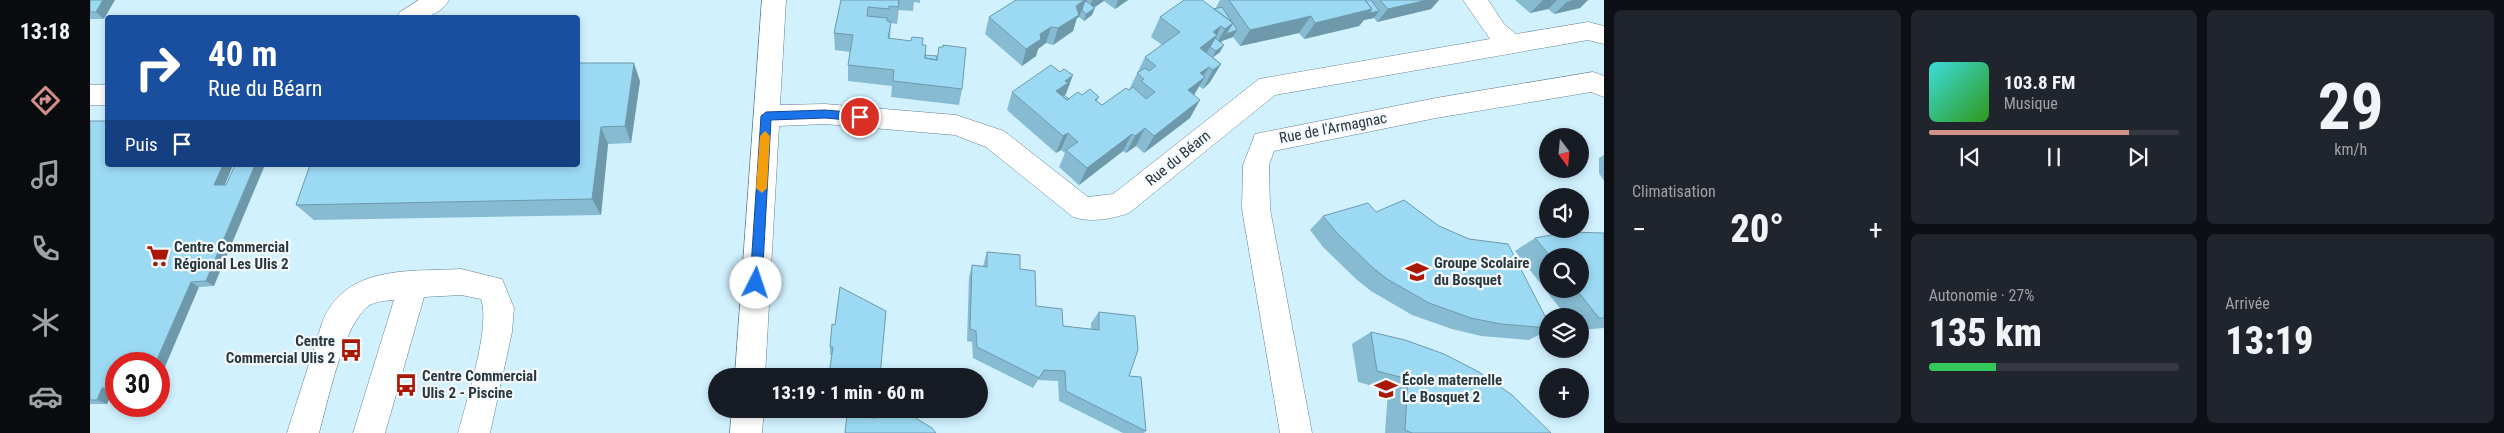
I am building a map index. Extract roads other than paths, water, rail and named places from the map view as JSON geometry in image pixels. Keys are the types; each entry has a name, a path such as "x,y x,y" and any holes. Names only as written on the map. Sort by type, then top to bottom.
{"street":[{"path":"413,15 437,0"},
{"path":"1475,0 1496,30 1512,44"},
{"path":"750,368 766,116 778,7"},
{"name":"Rue du Béarn","path":"766,116 825,114 956,125 995,139 1083,209 1119,205 1268,86 1588,30 1604,35"},
{"name":"Rue de l'Armagnac","path":"1296,433 1256,209 1256,165 1264,142 1456,104 1593,82 1604,87"},
{"path":"90,95 105,95"},
{"path":"302,433 338,320 355,299 372,289 461,282 492,288 499,308 497,332 474,433"},
{"path":"369,433 414,285"},
{"path":"746,433 747,418"}],"place":[{"name":"Centre Commercial Régional Les Ulis 2","path":"158,256"},
{"name":"Groupe Scolaire du Bosquet","path":"1417,272"},
{"name":"Centre Commercial Ulis 2","path":"351,350"},
{"name":"Centre Commercial Ulis 2 - Piscine","path":"406,385"},
{"name":"École maternelle Le Bosquet 2","path":"1386,389"}]}
